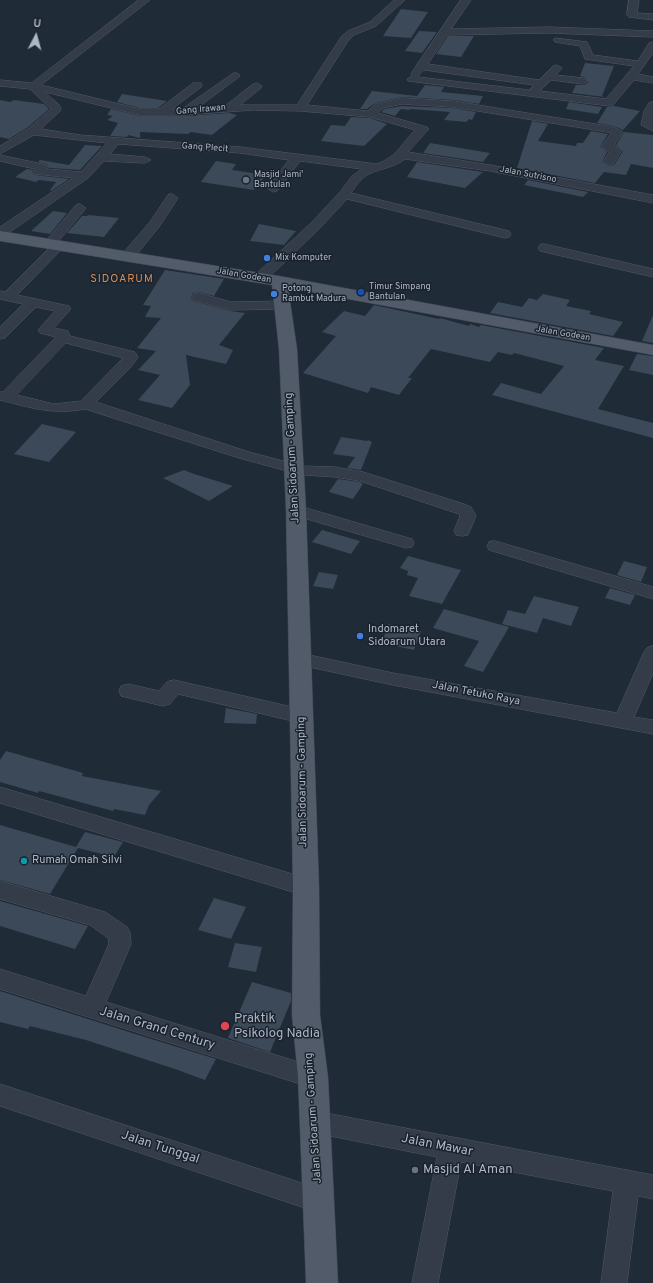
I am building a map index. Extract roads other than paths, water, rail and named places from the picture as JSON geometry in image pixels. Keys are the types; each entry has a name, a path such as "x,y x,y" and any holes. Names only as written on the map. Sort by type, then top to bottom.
{"main road":[{"name":"Jalan Godean","path":"0,236 53,246 128,256 269,280 653,350"},
{"name":"Jalan Sidoarum - Gamping","path":"269,280 283,305 295,469 306,887 306,1015 313,1077 320,1201 322,1283"}],"street":[{"path":"0,151 32,131 56,110 56,108 33,86 145,0"},
{"path":"300,108 344,39 351,33 373,24 400,0"},
{"path":"466,0 410,82 609,103 641,64 653,45"},
{"path":"634,0 632,15 653,16"},
{"path":"550,17 550,37 584,44 589,57 607,51 619,32"},
{"path":"443,32 549,30 653,34"},
{"path":"607,51 641,64"},
{"path":"421,66 541,83"},
{"path":"510,112 553,72 583,81"},
{"path":"185,112 235,75"},
{"path":"631,76 653,80"},
{"name":"Gang Irawan","path":"0,83 33,86 127,110 160,113 229,108 300,108 371,114 423,129 406,146 403,155"},
{"path":"160,113 197,85"},
{"path":"229,108 257,86"},
{"path":"371,114 379,106 402,101 453,104 510,112 616,131 607,147 616,150 609,162"},
{"path":"653,105 649,111 646,125 653,128"},
{"name":"Gang Plecit","path":"32,131 114,141 240,150 378,167"},
{"path":"0,233 84,176 114,141"},
{"path":"269,280 344,195 356,178 364,172 393,162 403,155"},
{"name":"Jalan Sutrisno","path":"403,155 490,168 653,199"},
{"path":"273,188 297,157"},
{"path":"0,158 43,167 38,172 84,176"},
{"path":"101,158 145,160"},
{"path":"344,195 505,234"},
{"path":"128,256 155,224 172,198"},
{"path":"5,296 15,289 53,246 80,208"},
{"path":"544,248 653,272"},
{"path":"5,296 64,308 64,311 45,330 63,334 64,338 130,355 131,358 126,364 86,404"},
{"path":"199,297 230,306 283,305"},
{"path":"0,336 33,302"},
{"path":"4,396 64,338"},
{"path":"4,396 54,408 66,408 86,404 244,455 295,469 335,472 363,477 465,511 468,516 462,531"},
{"path":"296,510 406,543"},
{"path":"494,546 653,593"},
{"path":"623,721 653,652"},
{"name":"Jalan Tetuko Raya","path":"300,659 393,679 653,726"},
{"path":"128,691 163,699 174,687 301,716"},
{"path":"0,795 306,887"},
{"path":"0,890 97,918 119,933 120,944 92,1009"},
{"name":"Jalan Grand Century","path":"0,979 313,1077"},
{"name":"Jalan Tunggal","path":"0,1095 320,1201"},
{"name":"Jalan Mawar","path":"315,1122 653,1187"},
{"path":"425,1283 451,1148"},
{"path":"614,1283 627,1182"}],"place":[{"name":"Masjid Jami' Bantulan","path":"246,180"},
{"name":"Mix Komputer","path":"267,258"},
{"name":"Timur Simpang Bantulan","path":"361,292"},
{"name":"Potong Rambut Madura","path":"274,294"},
{"name":"Indomaret Sidoarum Utara","path":"360,636"},
{"name":"Rumah Omah Silvi","path":"24,861"},
{"name":"Praktik Psikolog Nadia","path":"225,1026"},
{"name":"Masjid Al Aman","path":"415,1170"}],"district":[{"name":"SIDOARUM","path":"122,280"}]}
